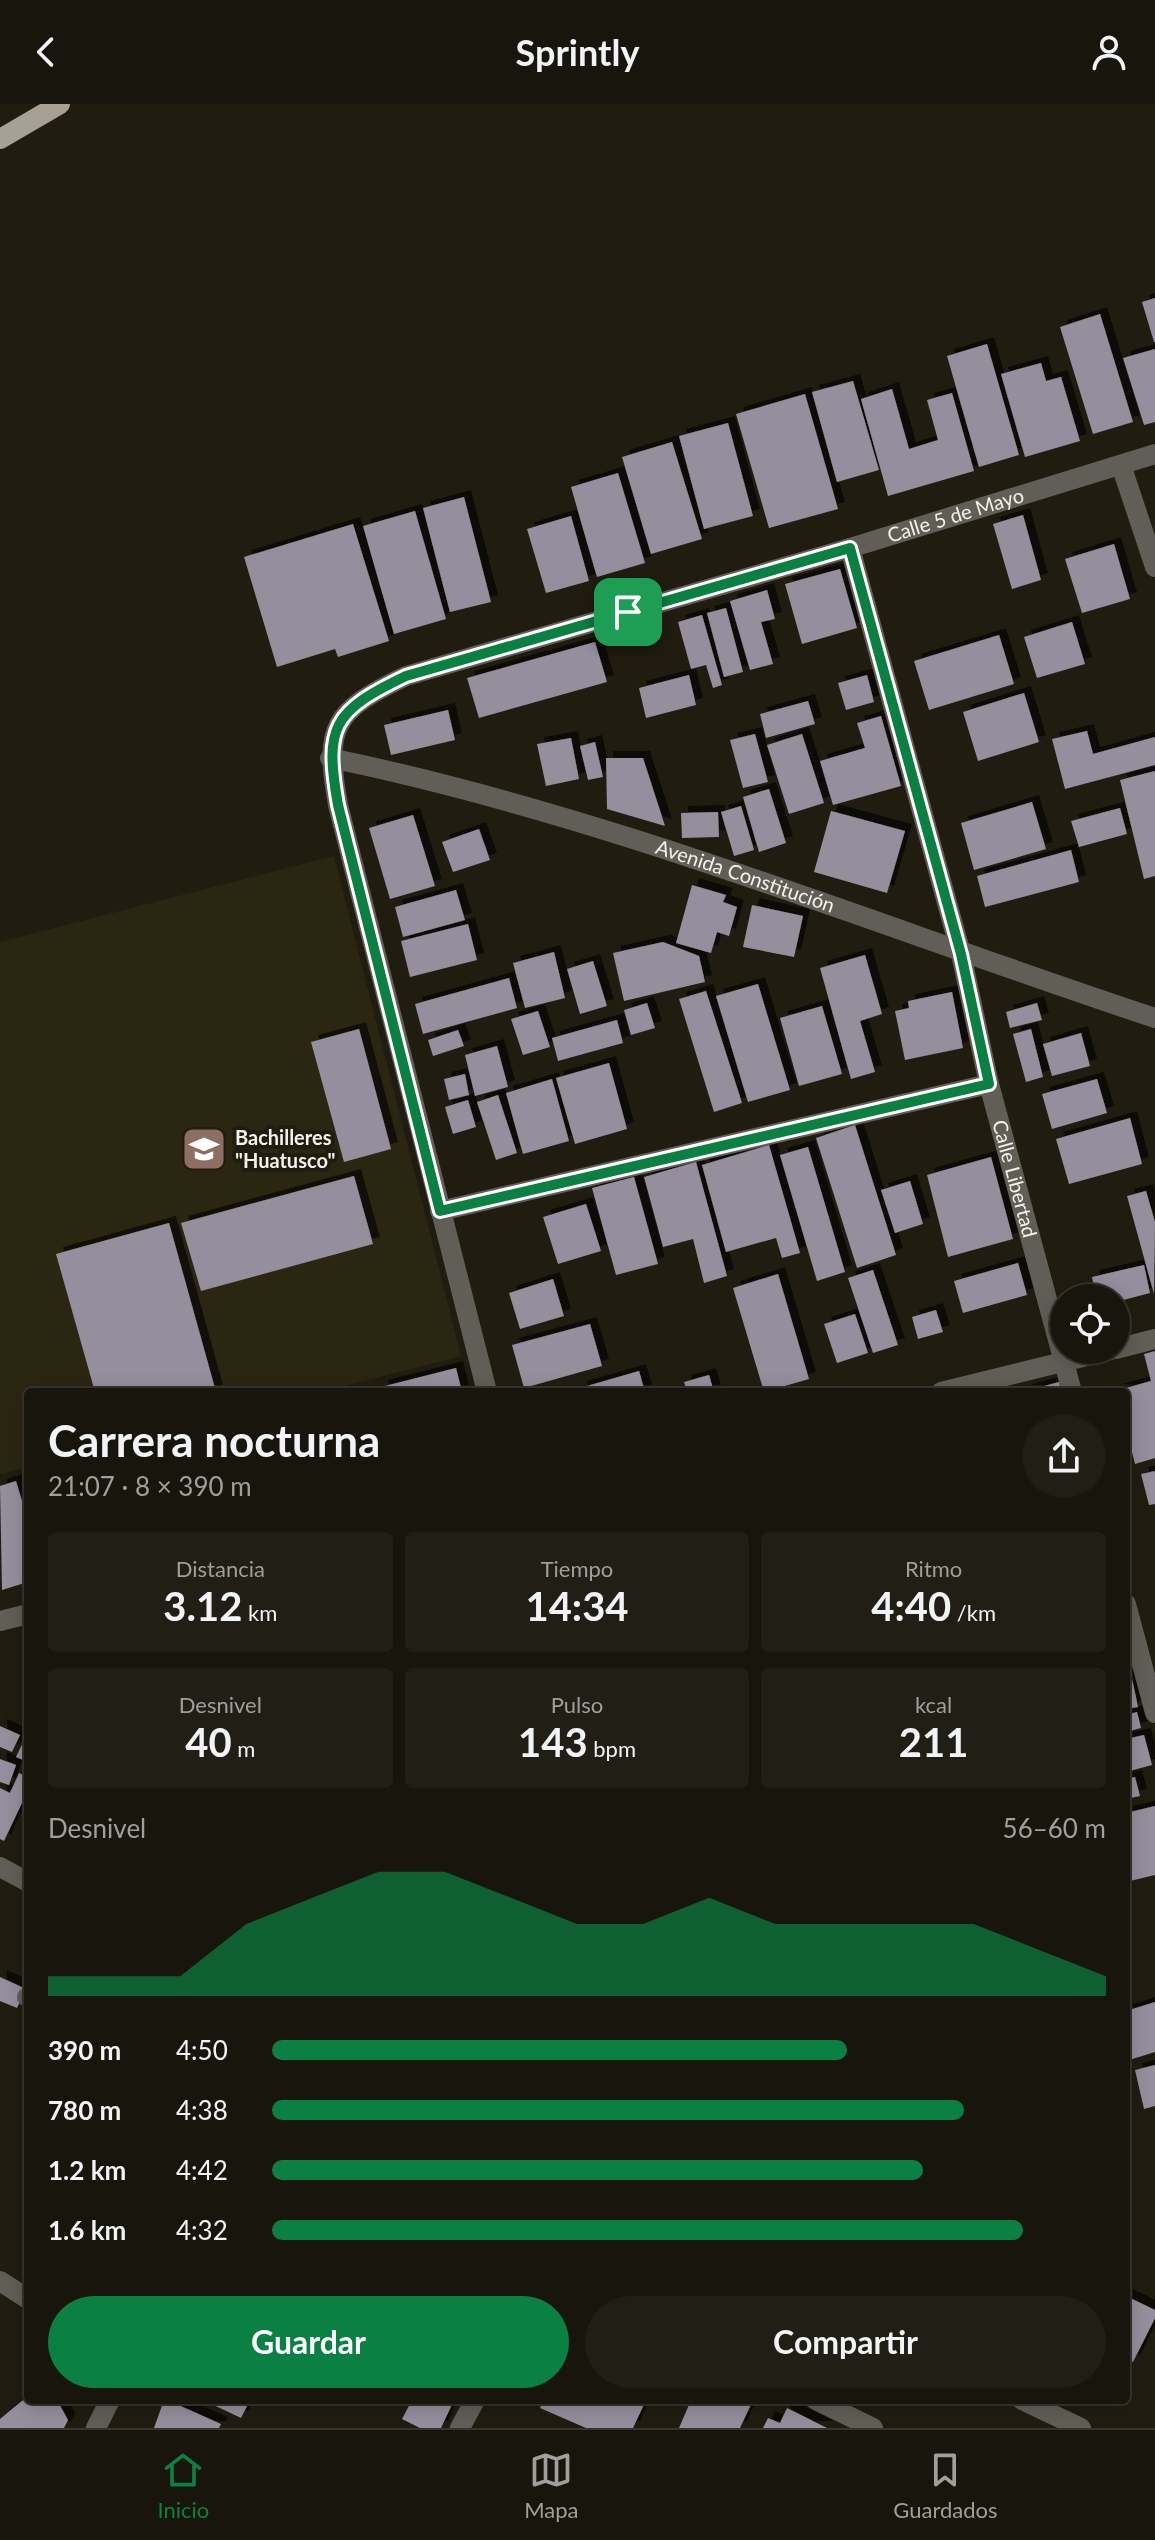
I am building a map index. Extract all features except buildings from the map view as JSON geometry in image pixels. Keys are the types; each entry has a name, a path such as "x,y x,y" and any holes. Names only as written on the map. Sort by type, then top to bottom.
{"main road":[{"path":"0,139 60,104"}],"street":[{"name":"Calle 5 de Mayo","path":"330,758 333,733 347,712 376,691 406,676 850,548 1155,454"},
{"path":"1121,465 1155,567"},
{"name":"Calle Libertad","path":"850,548 961,954 989,1084 1050,1310"},
{"path":"330,758 338,805 486,1388"},
{"name":"Avenida Constitución","path":"330,758 413,775 683,855 961,954 1155,1018"},
{"path":"440,1211 989,1084"},
{"path":"1130,1345 1155,1339"},
{"path":"957,1388 1056,1364"},
{"name":"Calle Libertad","path":"1065,1364 1071,1388"},
{"path":"0,1621 24,1615"},
{"path":"1130,1640 1155,1713"},
{"path":"0,1867 24,1880"},
{"path":"0,2281 24,2296"},
{"path":"96,2428 108,2404"},
{"path":"460,2428 473,2404"},
{"path":"824,2404 873,2428"},
{"path":"1030,2404 1081,2428"}],"shaded area":[{"name":"Bachilleres \"Huatusco\"","path":"334,856 461,1356 337,1388 24,1388 24,1468 0,1474 0,942"}],"place":[{"name":"Bachilleres \"Huatusco\"","path":"204,1149"}],"route":[{"path":"850,548 961,954 989,1084 440,1211 338,805 330,758 333,733 347,712 376,691 406,676 628,612 850,548"}]}
